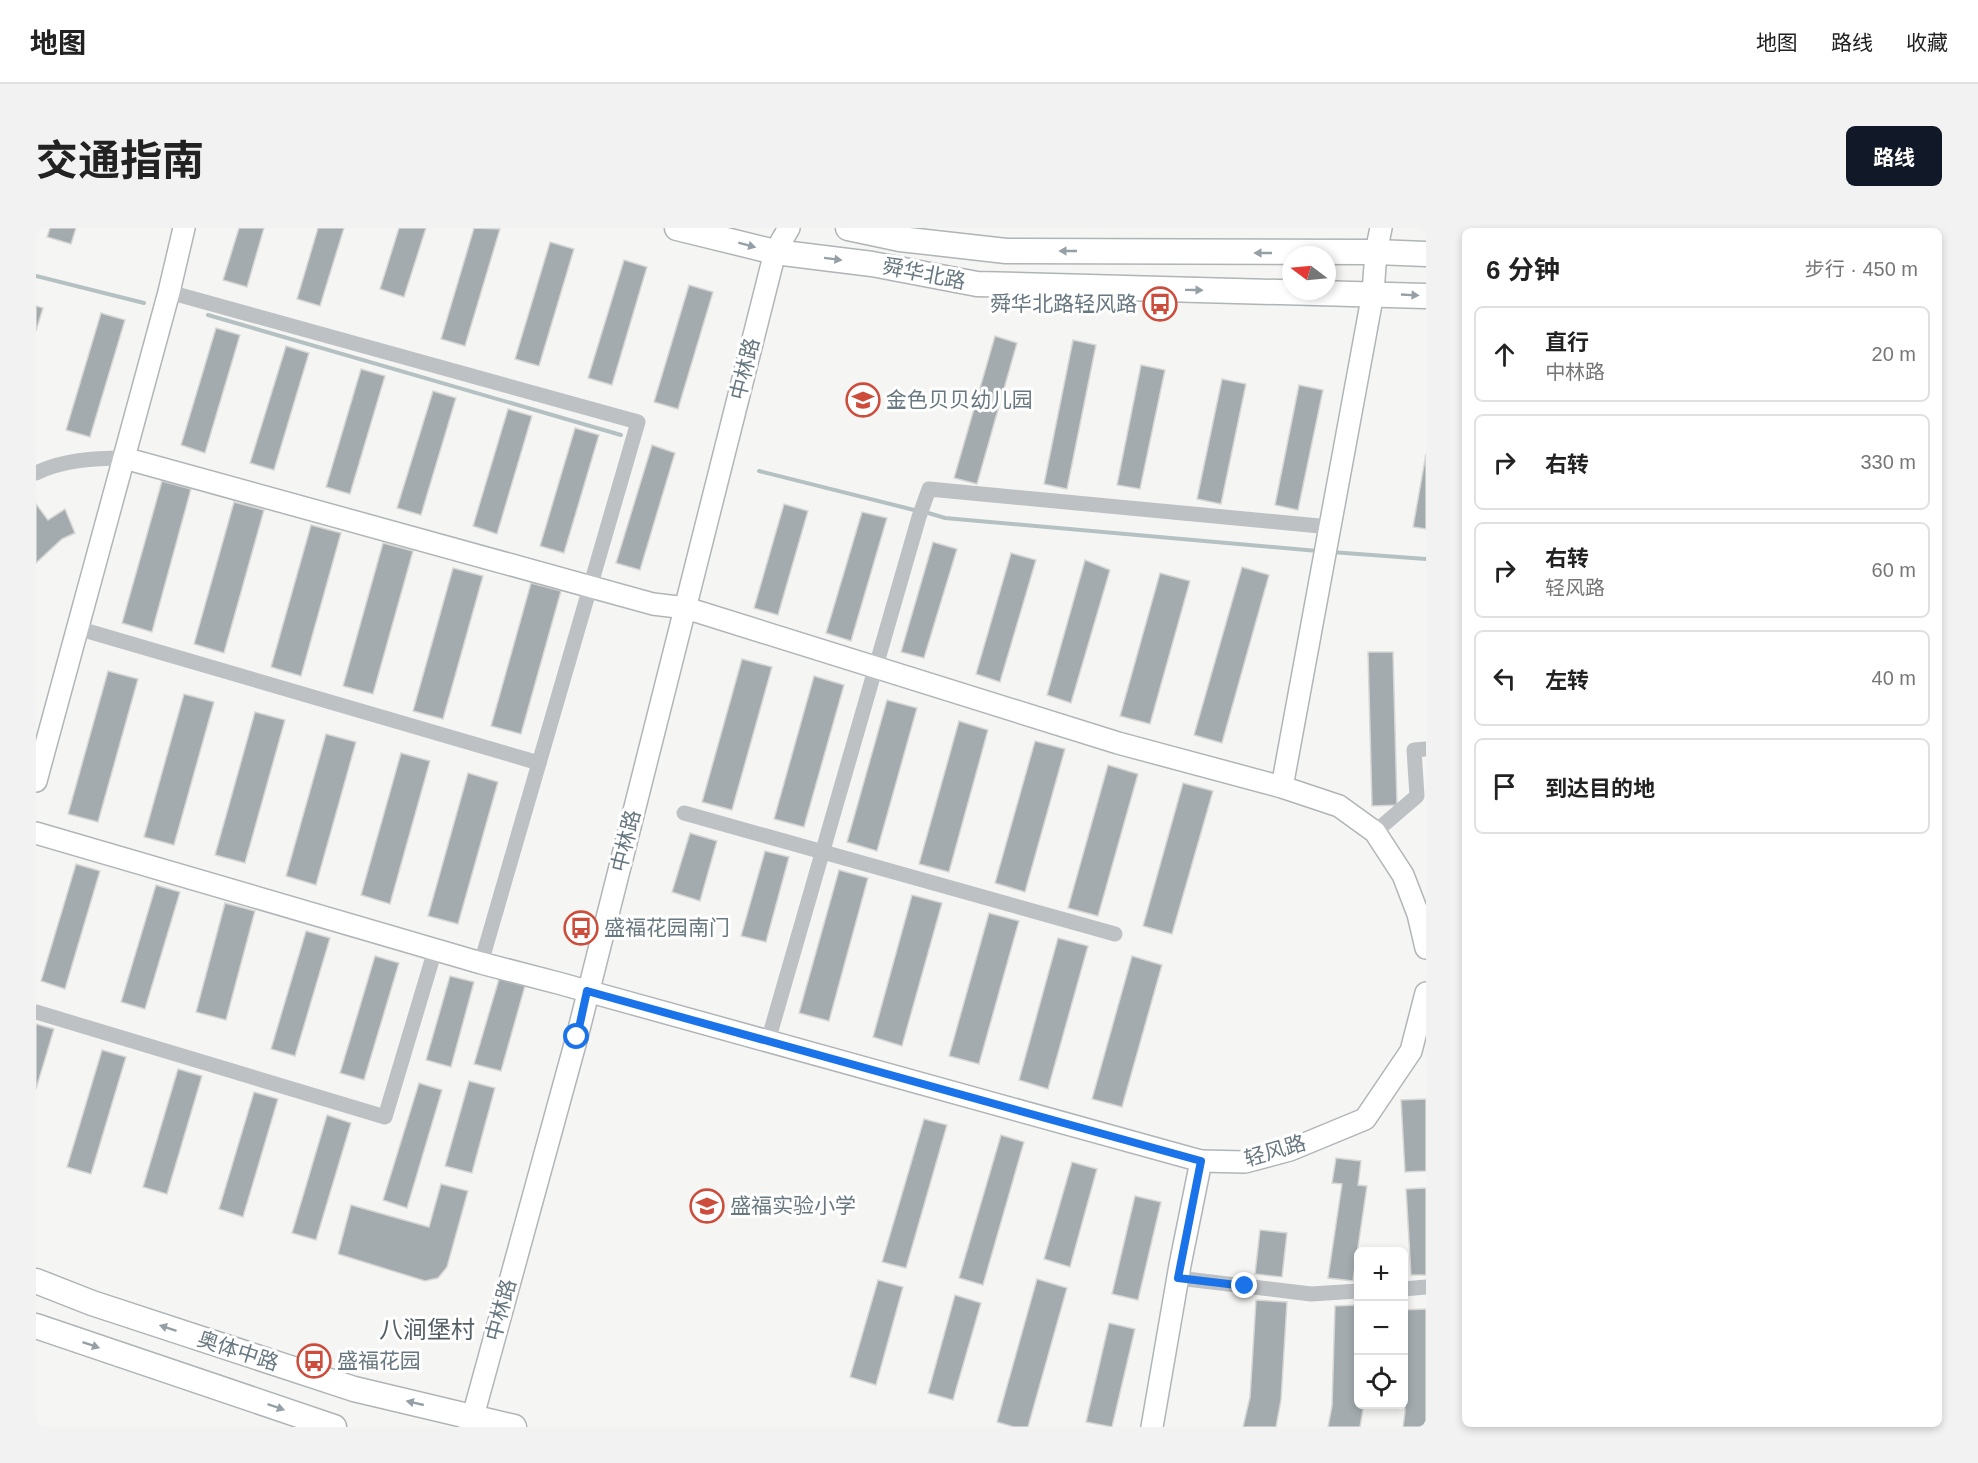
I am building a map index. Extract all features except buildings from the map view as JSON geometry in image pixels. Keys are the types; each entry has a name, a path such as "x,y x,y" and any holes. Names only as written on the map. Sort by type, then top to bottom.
{"main road":[{"name":"舜华北路","path":"677,228 775,252 872,264 977,284 1426,296"},
{"name":"舜华北路","path":"848,228 900,239 1006,251 1426,254"},
{"name":"奥体中路","path":"36,1281 92,1303 354,1389 471,1421 514,1427"},
{"name":"奥体中路","path":"36,1326 334,1427"}],"street":[{"path":"36,781 169,292 184,228"},
{"name":"中林路","path":"772,228 775,252"},
{"name":"中林路","path":"471,1421 577,1037 775,252 789,228"},
{"path":"1282,787 1373,293 1376,252 1381,228"},
{"path":"169,292 638,422 481,963"},
{"path":"36,473 71,462 97,458 124,458 653,604 686,608 1118,743 1282,787 1339,806 1375,832 1403,875 1418,914 1426,948"},
{"path":"768,1041 929,489 1327,543"},
{"path":"77,628 539,763"},
{"path":"1375,832 1417,796 1414,750 1426,749"},
{"path":"684,813 1115,934"},
{"name":"轻风路","path":"36,833 481,963 1201,1161 1245,1162 1290,1150 1365,1119 1411,1051 1426,993"},
{"path":"36,1012 385,1117 435,950"},
{"path":"1152,1427 1201,1161"},
{"path":"1178,1278 1311,1294 1354,1291"},
{"path":"1408,1289 1426,1287"}],"waterway":[{"path":"36,276 144,303"},
{"path":"208,315 621,435"},
{"path":"759,471 918,511"},
{"path":"925,512 945,518 1318,551"},
{"path":"1331,552 1426,559"}],"place":[{"name":"舜华北路轻风路","path":"1160,304"},
{"name":"金色贝贝幼儿园","path":"863,400"},
{"name":"盛福花园南门","path":"581,928"},
{"name":"盛福实验小学","path":"707,1206"},
{"name":"盛福花园","path":"314,1361"}],"district":[{"name":"八涧堡村","path":"427,1330"}],"route":[{"path":"577,1037 587,991 1201,1161 1178,1278 1245,1286"}]}
